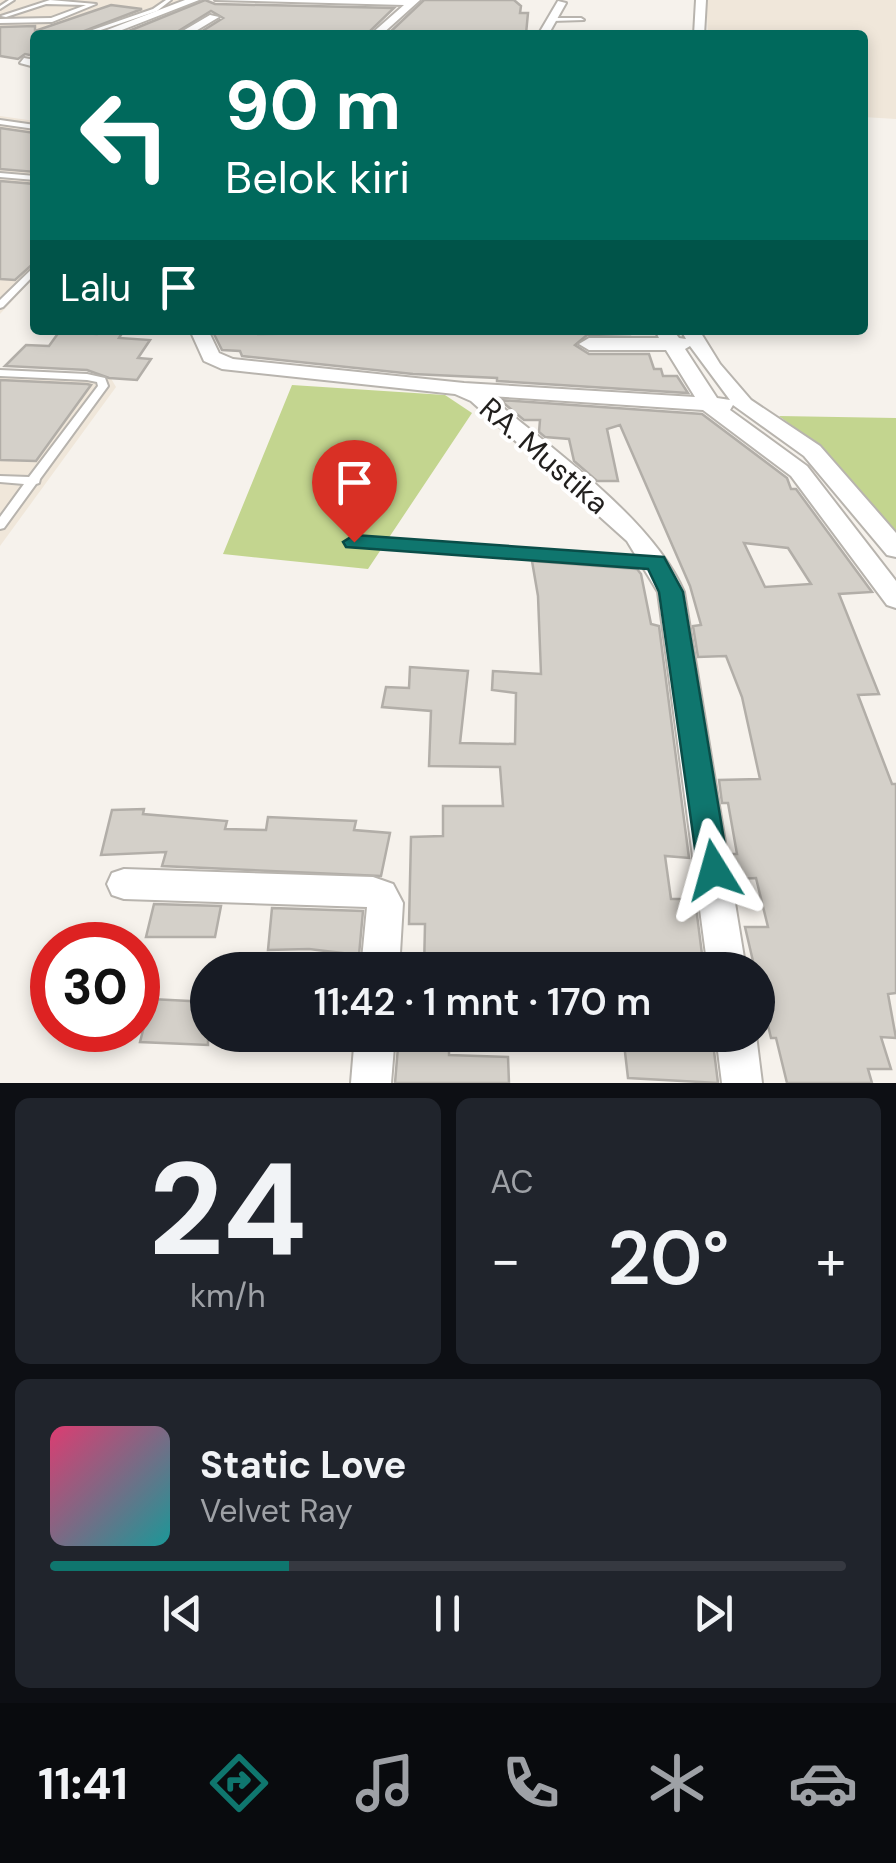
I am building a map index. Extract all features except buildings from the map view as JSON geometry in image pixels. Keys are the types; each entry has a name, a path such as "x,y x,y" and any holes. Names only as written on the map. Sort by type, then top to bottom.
{"street":[{"path":"113,30 194,0"},
{"path":"220,0 310,0"},
{"path":"319,0 414,1"},
{"path":"699,30 701,0"},
{"path":"381,30 414,1"},
{"path":"546,30 561,3"},
{"path":"190,30 214,17"},
{"name":"RA. Mustika","path":"201,335 211,357 229,365 459,388 508,420 636,536 656,562 671,592 724,952"},
{"path":"681,339 726,405"},
{"path":"589,344 681,339"},
{"path":"681,339 726,405 896,549"},
{"path":"459,388 726,405 812,451 896,599"},
{"path":"124,884 373,892 385,903 381,952"},
{"path":"371,1083 374,1052"},
{"path":"738,1052 742,1083"}],"lane":[{"path":"97,30 155,10 169,0"},
{"path":"0,5 10,1"},
{"path":"0,19 52,20 94,4 51,1"},
{"path":"0,19 51,1 127,2 116,5"},
{"path":"15,21 64,3"},
{"path":"552,19 581,20"},
{"path":"0,122 30,126"},
{"path":"0,175 30,178"},
{"path":"0,305 30,275"},
{"path":"0,283 22,284"},
{"path":"0,373 87,377 101,380 103,386 0,525"},
{"path":"0,479 35,481"},
{"path":"354,542 656,562"}],"shaded area":[{"path":"0,0 188,0 101,30 30,30 30,37 0,48"},
{"path":"706,0 896,0 896,119 868,117 868,30 708,30"},
{"path":"0,116 30,120 30,281 0,314"},
{"path":"0,371 109,375 116,387 0,546"}],"green space":[{"path":"292,385 445,395 472,413 368,569 223,554"},
{"path":"779,416 896,418 896,533 814,442"}],"route":[{"path":"354,542 656,562 671,592 714,870"}]}
